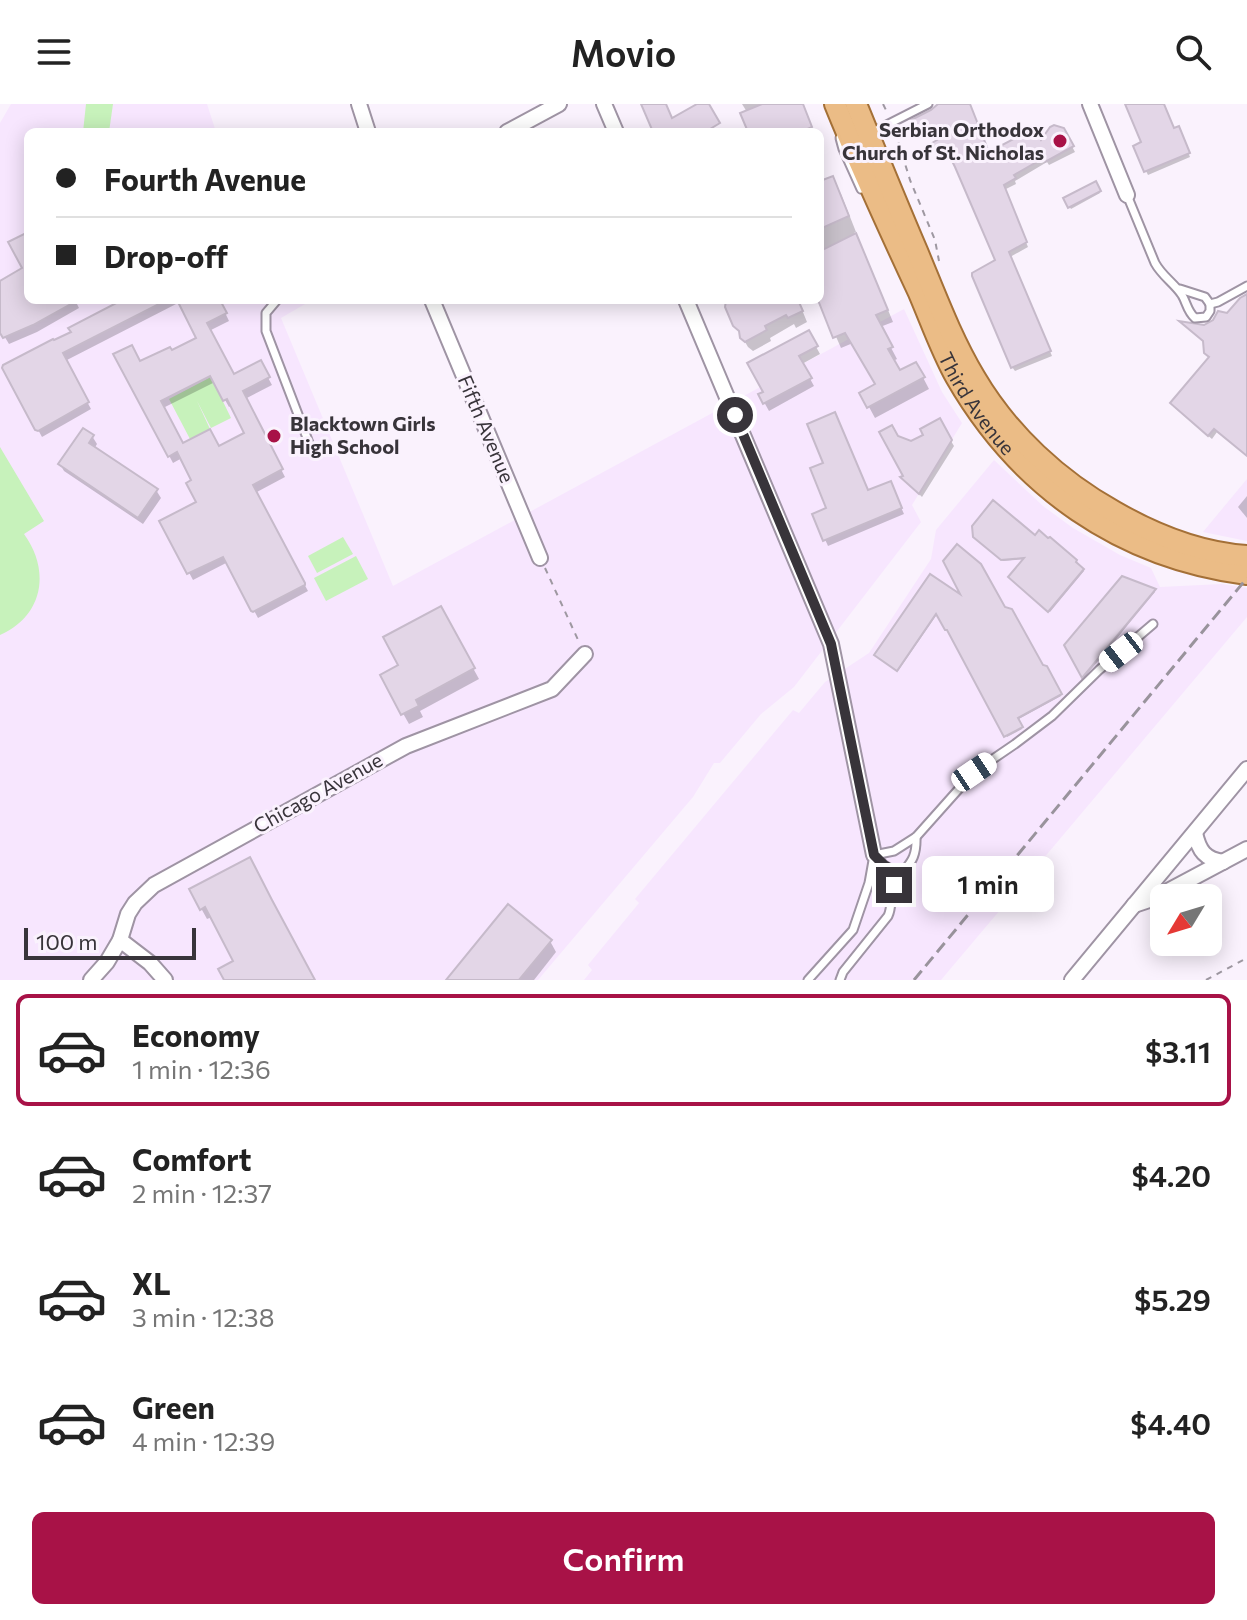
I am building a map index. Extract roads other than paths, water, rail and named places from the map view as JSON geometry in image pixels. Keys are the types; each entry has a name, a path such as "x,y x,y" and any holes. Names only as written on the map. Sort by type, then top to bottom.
{"main road":[{"name":"Third Avenue","path":"835,104 950,366 973,404 1004,445 1043,484 1098,524 1157,553 1247,574"},
{"name":"Third Avenue","path":"856,104 956,342 1003,418 1064,479 1132,522 1202,548 1247,556"}],"street":[{"path":"359,104 367,128"},
{"path":"514,128 559,104"},
{"path":"604,104 614,128"},
{"path":"1090,104 1127,195"},
{"name":"Fifth Avenue","path":"434,304 540,558"},
{"path":"688,304 831,644 874,855"},
{"name":"Chicago Avenue","path":"91,980 120,940 135,903 168,876 406,746 552,689 585,654"},
{"path":"1072,980 1247,769"},
{"path":"1195,833 1204,855 1223,862"},
{"path":"1134,905 1155,898 1247,849"},
{"path":"120,940 150,963 165,980"}],"lane":[{"path":"868,134 928,104"},
{"path":"845,129 840,141 867,204"},
{"path":"1127,195 1160,271 1178,288 1189,313 1195,318 1206,317 1210,304 1205,297 1178,288"},
{"path":"880,231 920,296"},
{"path":"1210,304 1247,286"},
{"path":"274,304 266,313 266,331 309,443"},
{"path":"874,855 894,851 916,837 974,772 1052,716 1153,624"},
{"path":"840,980 888,916 892,908 894,885 915,857 916,837"},
{"path":"874,855 901,875"},
{"path":"808,980 853,930 869,883 874,855"}],"railway":[{"path":"914,980 1247,578"}],"place":[{"name":"Serbian Orthodox Church of St. Nicholas","path":"1060,141"},
{"name":"Blacktown Girls High School","path":"274,436"}]}
